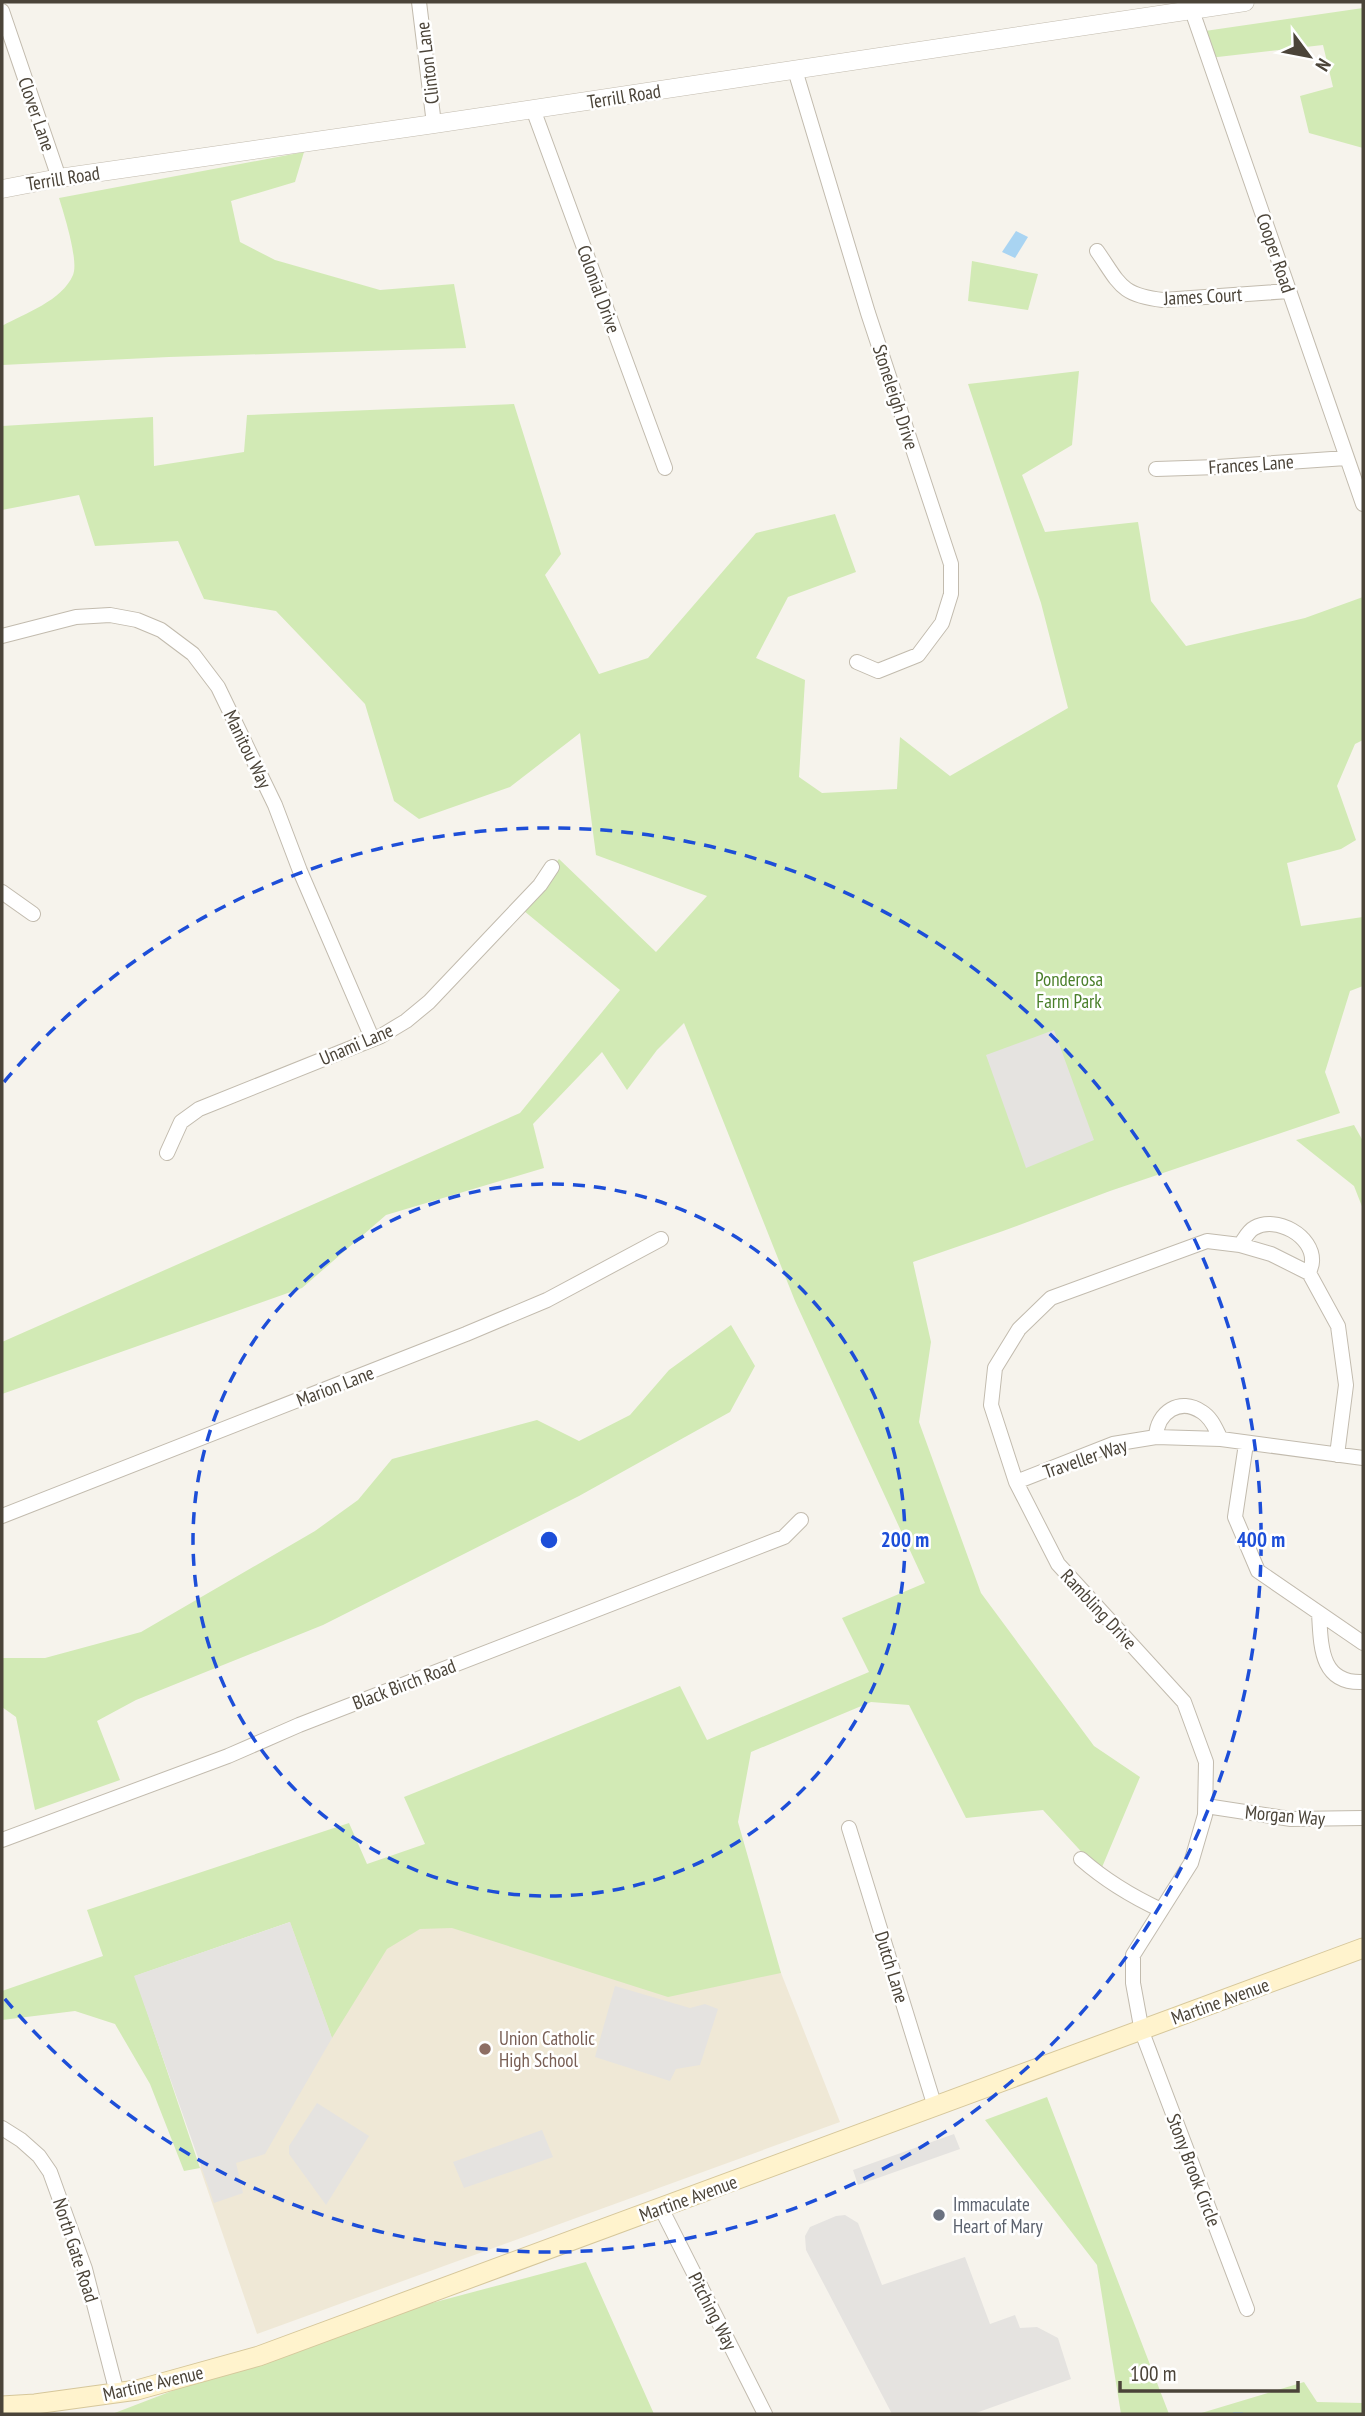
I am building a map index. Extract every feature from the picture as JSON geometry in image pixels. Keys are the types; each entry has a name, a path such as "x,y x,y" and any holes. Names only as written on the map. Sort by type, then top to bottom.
{"main road":[{"name":"Martine Avenue","path":"2,2406 137,2390 259,2356 1363,1948"}],"street":[{"name":"Clinton Lane","path":"419,2 434,124"},
{"name":"Terrill Road","path":"2,189 59,178 795,70 1191,6 1245,2"},
{"name":"Cooper Road","path":"1191,6 1363,504"},
{"name":"Clover Lane","path":"2,11 59,178"},
{"name":"Stoneleigh Drive","path":"795,70 868,313 951,564 951,594 942,623 918,655 878,671 857,662"},
{"name":"Colonial Drive","path":"533,109 665,468"},
{"name":"James Court","path":"1097,251 1124,290 1144,298 1163,300 1289,291"},
{"name":"Frances Lane","path":"1156,469 1346,458"},
{"name":"Manitou Way","path":"2,636 76,617 110,615 137,620 161,630 193,654 218,687 275,805 300,871 372,1038"},
{"name":"Unami Lane","path":"167,1153 181,1122 199,1109 372,1038 406,1021 429,1002 540,885 552,867"},
{"path":"2,891 33,914"},
{"path":"1240,1245 1253,1228 1268,1223 1288,1227 1305,1241 1312,1261 1308,1273 1338,1326 1346,1385 1337,1455"},
{"name":"Marion Lane","path":"2,1516 547,1300 662,1238"},
{"name":"Rambling Drive","path":"1141,2030 1133,1983 1133,1955 1191,1863 1206,1806 1206,1762 1184,1702 1058,1564 1016,1482 991,1405 995,1368 1019,1329 1051,1298 1207,1241 1240,1245 1271,1254 1308,1273"},
{"path":"1156,1437 1161,1417 1178,1406 1203,1412 1212,1421 1221,1440"},
{"name":"Traveller Way","path":"1016,1482 1113,1444 1156,1437 1221,1440 1363,1458"},
{"path":"1246,1444 1235,1517 1258,1572 1363,1643"},
{"name":"Black Birch Road","path":"2,1840 228,1756 299,1725 784,1536 802,1520"},
{"path":"1319,1613 1321,1651 1325,1663 1348,1683 1363,1682"},
{"name":"Morgan Way","path":"1206,1806 1291,1819 1363,1818"},
{"name":"Dutch Lane","path":"849,1828 935,2106"},
{"path":"1080,1859 1129,1895 1161,1910"},
{"name":"Stony Brook Circle","path":"1141,2030 1247,2309"},
{"name":"North Gate Road","path":"2,2128 39,2156 50,2172 85,2269 117,2393"},
{"name":"Pitching Way","path":"661,2208 765,2414"}],"shaded area":[{"path":"1054,1030 1094,1140 1026,1168 986,1055"},
{"name":"Union Catholic High School","path":"666,1747 781,1973 840,2122 257,2334 200,2168 290,1922"},
{"path":"290,1922 332,2038 265,2154 236,2163 243,2193 214,2203 134,1976"},
{"path":"615,1986 690,2008 705,2004 718,2009 700,2065 676,2069 670,2081 595,2057"},
{"path":"317,2103 369,2136 326,2205 289,2154 289,2146"},
{"path":"542,2130 553,2157 464,2188 453,2162"},
{"path":"954,2134 960,2149 858,2185 853,2170"},
{"path":"845,2215 858,2223 882,2285 965,2257 990,2324 1015,2315 1020,2328 1037,2327 1058,2338 1071,2379 973,2414 892,2414 806,2250 805,2236 810,2227"}],"green space":[{"path":"1363,8 1363,148 1309,133 1300,96 1333,87 1323,45 1209,58 1198,32"},
{"path":"304,152 295,182 231,201 240,242 275,260 380,290 454,284 466,348 2,365 2,326 52,299 68,284 73,275 73,249 59,198"},
{"path":"972,261 1038,274 1028,310 968,301"},
{"name":"Ponderosa Farm Park","path":"1079,371 1072,445 1022,475 1045,532 1138,522 1151,601 1186,646 1305,618 1363,597 1363,740 1355,744 1337,786 1356,840 1341,849 1287,863 1301,926 1363,917 1363,986 1350,991 1325,1072 1340,1113 1110,1191 913,1262 931,1342 919,1422 981,1593 1094,1746 1140,1777 1100,1872 1043,1810 966,1818 909,1705 871,1702 751,1752 738,1822 781,1973 668,1997 452,1928 420,1929 387,1949 332,2038 290,1922 135,1976 200,2168 184,2171 150,2084 115,2024 75,2011 2,2020 2,1991 103,1956 87,1910 349,1823 367,1864 425,1844 404,1797 680,1686 707,1740 869,1672 842,1618 925,1583 795,1301 684,1023 657,1050 627,1090 602,1052 533,1124 544,1168 386,1215 302,1288 2,1394 2,1342 520,1113 620,990 518,906 559,859 656,952 707,896 596,855 580,733 510,787 419,819 394,801 365,704 276,611 204,599 178,541 95,546 79,495 2,510 2,426 153,417 154,466 244,452 247,415 514,404 561,554 545,575 599,674 648,658 756,533 835,514 856,572 788,597 756,658 805,680 799,777 822,793 897,789 900,737 950,776 1068,708 1041,603 968,384"},
{"path":"1354,1125 1363,1141 1363,1209 1354,1186 1296,1140"},
{"path":"731,1325 755,1366 730,1412 579,1496 323,1625 136,1700 97,1721 120,1780 35,1810 16,1717 2,1707 2,1658 45,1658 141,1632 315,1531 358,1500 392,1459 537,1420 579,1441 630,1415 669,1370"},
{"path":"1047,2097 1169,2414 1121,2414 1097,2265 985,2120"},
{"path":"586,2262 654,2414 112,2414 237,2366 413,2308"},
{"path":"1304,2382 1317,2402 1363,2403 1363,2414 1198,2414"}],"water":[{"path":"1016,231 1028,237 1015,258 1002,252"}],"waterway":[{"path":"1234,2414 1242,2414"}],"place":[{"name":"Union Catholic High School","path":"485,2049"},
{"name":"Immaculate Heart of Mary","path":"939,2215"}]}
